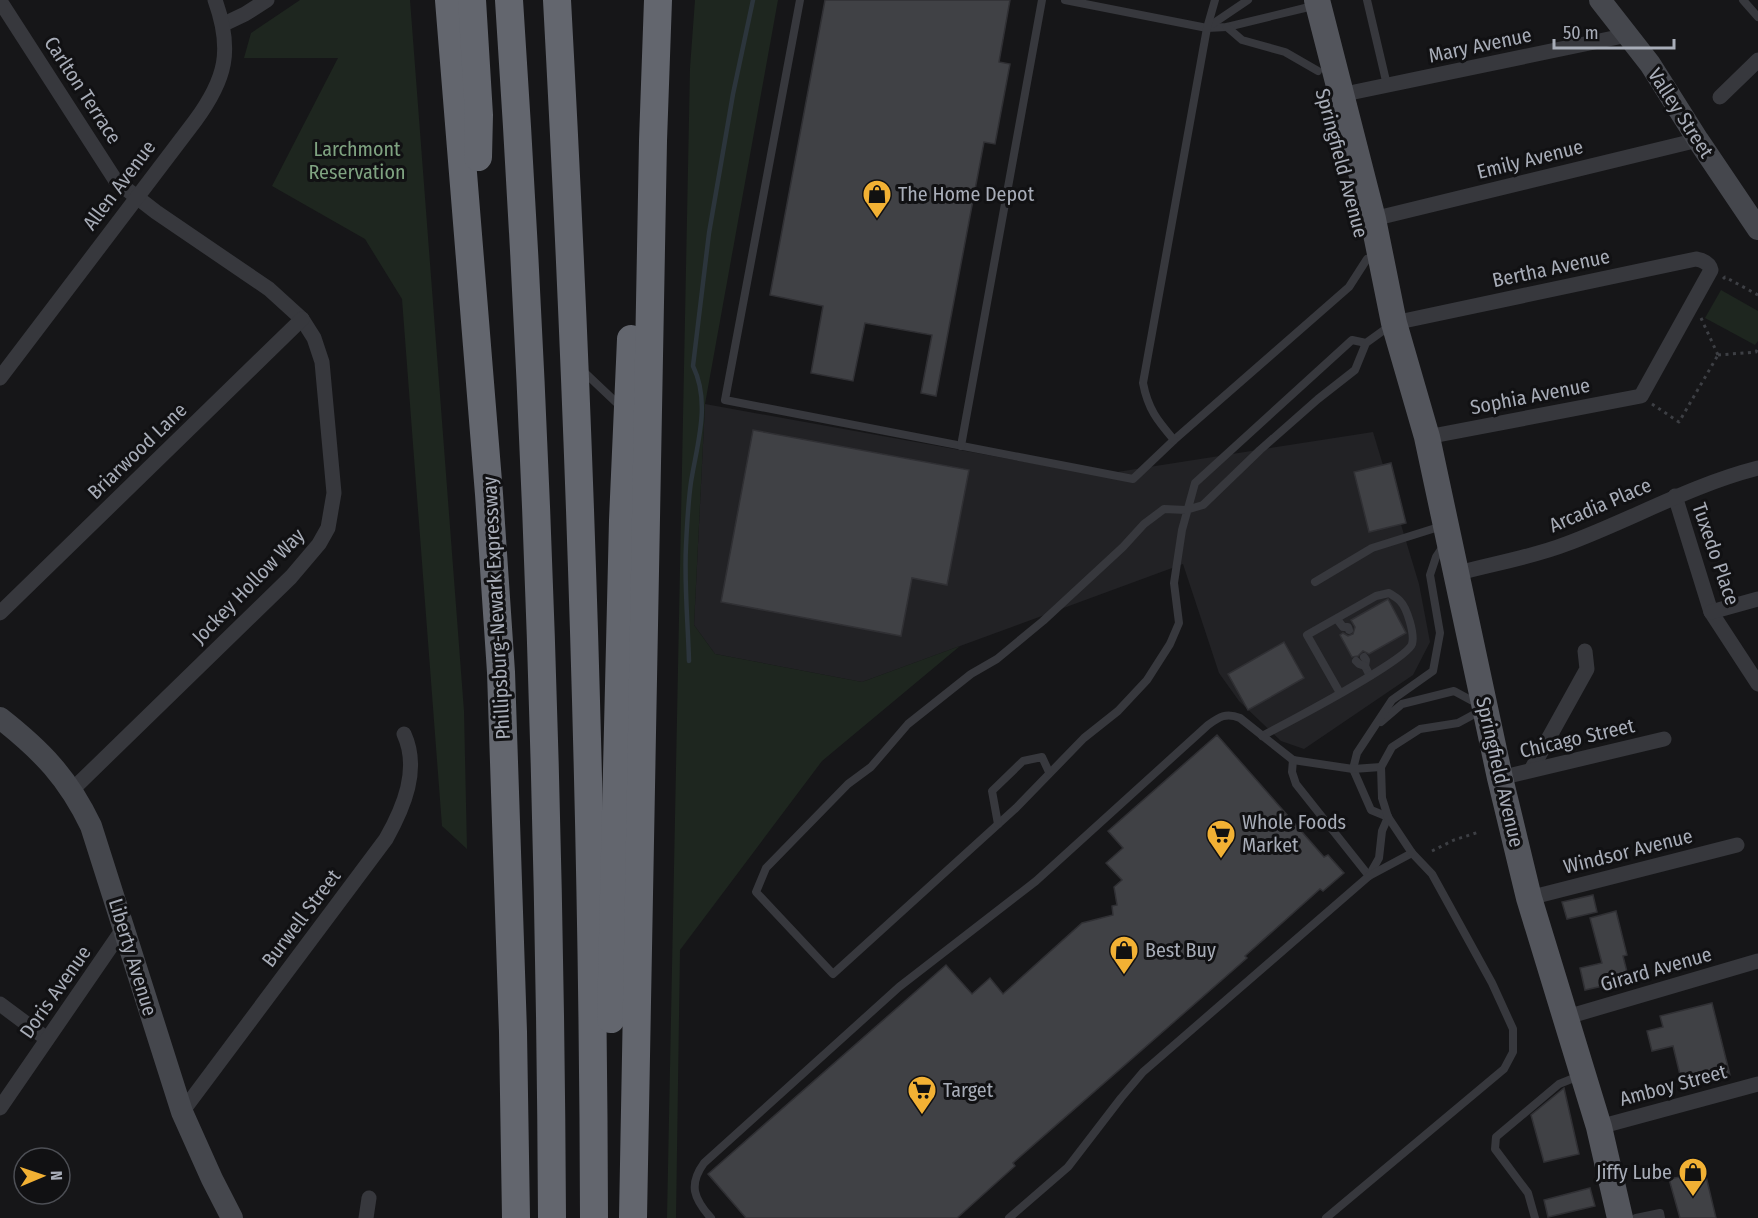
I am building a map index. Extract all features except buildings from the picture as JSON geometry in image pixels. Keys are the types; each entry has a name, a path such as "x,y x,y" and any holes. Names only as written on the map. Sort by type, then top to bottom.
{"highway":[{"name":"Phillipsburg-Newark Expressway","path":"449,0 501,672 512,987 516,1218"},
{"path":"472,0 479,115 475,314"},
{"path":"509,0 530,357 545,739 552,1218"},
{"path":"557,0 575,364 589,797 594,1218"},
{"path":"633,1218 653,141 658,0"},
{"path":"598,1218 608,1143 627,412 634,278 653,141"}],"main road":[{"name":"Springfield Avenue","path":"1309,3 1318,71 1367,259 1394,323"},
{"name":"Springfield Avenue","path":"1309,3 1340,95 1372,219 1394,323 1427,438 1500,778 1529,898 1599,1127 1620,1218"}],"street":[{"name":"Allen Avenue","path":"0,378 215,92 222,70 225,48 224,24 216,0"},
{"path":"224,24 267,0"},
{"name":"Valley Street","path":"1600,0 1650,64 1698,140 1756,222"},
{"name":"Carlton Terrace","path":"3,11 116,181 136,197"},
{"name":"Mary Avenue","path":"1340,95 1628,35"},
{"path":"1720,97 1758,60"},
{"name":"Emily Avenue","path":"1372,219 1698,140"},
{"name":"Jockey Hollow Way","path":"72,790 291,577 320,544 328,528 334,493 322,362 314,338 302,319 261,283 136,197"},
{"name":"Bertha Avenue","path":"1394,323 1696,259 1706,262 1711,270 1641,396"},
{"name":"Briarwood Lane","path":"0,614 302,319"},
{"name":"Sophia Avenue","path":"1427,438 1641,396"},
{"name":"Arcadia Place","path":"1455,574 1565,545 1675,496 1737,473 1758,468"},
{"name":"Tuxedo Place","path":"1675,496 1711,612 1758,684"},
{"path":"1711,612 1758,599"},
{"path":"1531,770 1587,669 1584,651"},
{"name":"Liberty Avenue","path":"0,718 43,754 72,790 92,826 182,1112 230,1217"},
{"name":"Burwell Street","path":"182,1112 386,839 401,809 409,777 410,747 404,734"},
{"name":"Chicago Street","path":"1500,778 1664,739"},
{"name":"Windsor Avenue","path":"1529,898 1737,845"},
{"name":"Doris Avenue","path":"0,1108 123,929"},
{"name":"Girard Avenue","path":"1566,1017 1758,961"},
{"path":"0,1004 47,1039"},
{"name":"Amboy Street","path":"1599,1127 1758,1084"},
{"path":"366,1218 369,1198"}],"lane":[{"path":"800,0 725,400 1133,479 1174,440 1349,287 1367,259"},
{"path":"961,446 1042,0"},
{"path":"1065,0 1207,28 1227,27 1309,3"},
{"path":"1174,440 1146,402 1143,383 1207,28 1215,0"},
{"path":"1207,28 1248,0"},
{"path":"1367,0 1387,86"},
{"path":"1743,0 1758,17"},
{"path":"1227,27 1242,40 1286,52 1318,71"},
{"path":"1366,343 1352,340 1195,483 1186,510 1174,584 1179,623 1170,644 1147,680 1118,711 1084,738 998,824 833,974 756,892 766,868 848,784 871,767 908,724 971,674 997,659 1043,621 1117,553 1144,524 1164,509 1186,510 1203,505 1260,450 1355,370 1366,343 1394,323"},
{"path":"575,364 627,412"},
{"path":"1315,582 1372,548 1447,532"},
{"path":"1388,817 1371,810 1353,769 1357,753 1392,700 1433,671 1440,633 1430,575 1447,532"},
{"path":"1262,736 1340,693 1402,657 1412,645 1413,631 1401,601 1389,593 1376,596 1307,634 1340,693"},
{"path":"1337,619 1344,630"},
{"path":"1364,657 1370,676"},
{"path":"1356,661 1365,666"},
{"path":"1375,726 1402,704 1454,691 1485,708"},
{"path":"1326,1218 1504,1069 1513,1052 1513,1029 1492,983 1432,874 1412,853 1388,817 1382,798 1381,767 1392,747 1404,737 1420,729 1458,723 1485,708"},
{"path":"711,1218 701,1207 695,1194 695,1179 704,1163 899,987 1036,881 1221,716 1231,714 1240,718 1293,760 1353,769 1381,767"},
{"path":"998,824 992,791 1023,761 1042,756 1049,772"},
{"path":"1293,760 1292,772 1296,784 1369,876"},
{"path":"1369,876 1379,858 1382,831 1388,817"},
{"path":"1009,1218 1068,1167 1143,1072 1369,876 1412,853"},
{"path":"1535,1218 1528,1193 1495,1149 1496,1137 1558,1084 1583,1075"},
{"path":"1636,1218 1661,1216"}],"path":[{"path":"1719,287 1725,277 1758,295"},
{"path":"1701,317 1718,355"},
{"path":"1718,355 1756,352 1758,348"},
{"path":"1641,396 1680,422 1718,355"},
{"path":"1432,851 1454,840 1479,832"}],"shaded area":[{"path":"705,404 1098,475 1373,432 1419,584 1430,642 1413,675 1304,749 1281,741 1239,701 1219,673 1183,564 862,682 715,654 694,625"}],"green space":[{"name":"Larchmont Reservation","path":"300,0 410,0 464,711 467,849 442,826 402,299 365,239 272,186 338,58 244,58 251,33"},
{"path":"695,0 778,0 705,404 694,625 715,654 862,682 960,646 822,761 680,950 676,1218 667,1218 690,68"},
{"path":"1721,290 1758,311 1758,341 1755,345 1705,318"}],"waterway":[{"path":"689,661 685,575 687,530 690,490 702,409 701,394 693,366 709,233 733,94 753,0"}],"place":[{"name":"The Home Depot","path":"877,220"},
{"name":"Whole Foods Market","path":"1221,860"},
{"name":"Best Buy","path":"1124,976"},
{"name":"Target","path":"922,1116"},
{"name":"Jiffy Lube","path":"1693,1198"}]}
